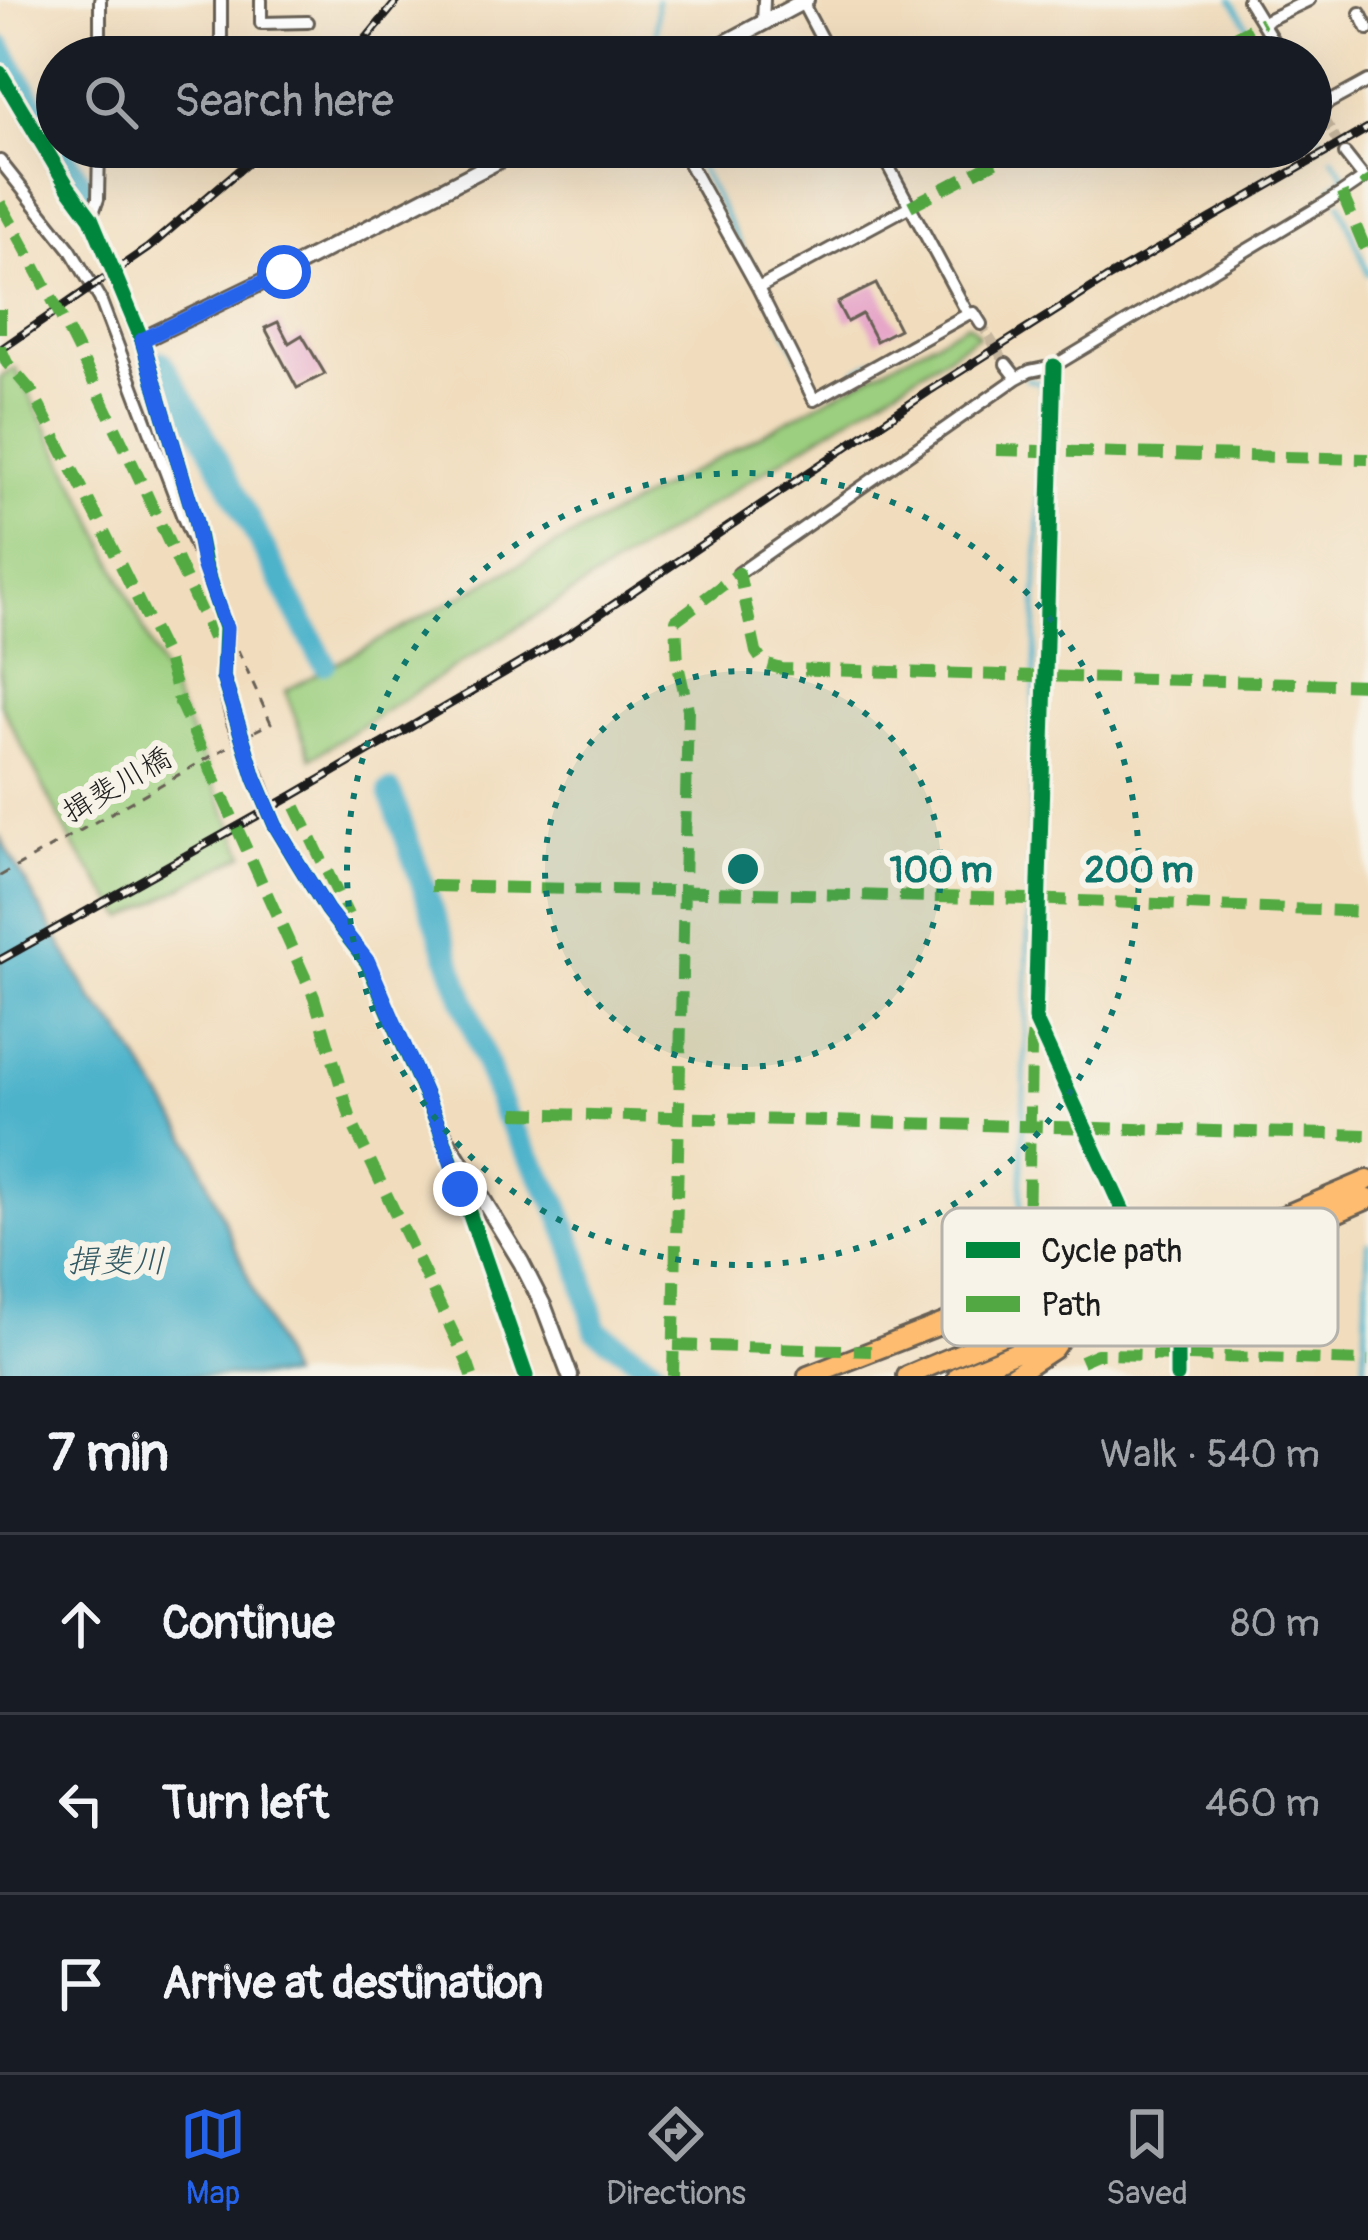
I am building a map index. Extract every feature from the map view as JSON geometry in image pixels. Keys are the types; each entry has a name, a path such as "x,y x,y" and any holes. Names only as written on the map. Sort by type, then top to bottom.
{"highway":[{"path":"1302,1208 1368,1180"},
{"path":"1338,1212 1368,1199"},
{"path":"808,1376 942,1324"},
{"path":"907,1376 976,1346"},
{"path":"958,1376 1031,1346"},
{"path":"1012,1376 1055,1346"}],"street":[{"path":"100,0 100,36"},
{"path":"221,0 221,36"},
{"path":"261,0 261,23 308,22"},
{"path":"763,23 764,0"},
{"path":"1248,0 1271,36"},
{"path":"1263,22 1309,0"},
{"path":"739,36 804,1 821,36"},
{"path":"1360,13 1368,29"},
{"path":"0,74 36,134"},
{"path":"1332,101 1368,81"},
{"path":"739,573 1017,378 1054,366 1364,178 1346,154"},
{"path":"1355,167 1368,160"},
{"path":"0,161 70,249 100,299 226,628 223,677 255,778 275,825 306,877 368,962 440,1129 526,1376"},
{"path":"57,168 91,218 142,340 195,519 203,564"},
{"path":"91,218 98,199 99,168"},
{"path":"142,340 485,168"},
{"path":"692,168 814,400 968,314 974,313 981,324"},
{"path":"889,168 968,314"},
{"path":"758,288 910,206"},
{"path":"1006,364 1017,378"},
{"path":"1054,366 1035,1019 1123,1208"},
{"path":"440,1129 521,1262 570,1376"}],"green space":[{"path":"968,323 979,335 311,758 285,691"},
{"path":"15,368 89,509 245,854 125,918 75,848 0,703 0,378"}],"water":[{"name":"揖斐川","path":"0,837 92,999 120,1030 194,1148 289,1376 0,1376"}],"building":[{"path":"876,284 899,329 876,341 862,314 847,322 837,303"},
{"path":"278,322 289,343 302,335 325,374 297,388 265,328"}],"waterway":[{"path":"656,36 657,0"},
{"path":"1231,0 1254,36"},
{"path":"0,47 36,108"},
{"path":"1332,157 1346,177 1332,186 1334,191"},
{"path":"71,168 85,191"},
{"path":"700,168 759,280"},
{"path":"1340,202 1368,274"},
{"path":"765,290 816,389 825,389"},
{"path":"855,371 929,330"},
{"path":"161,362 324,663"},
{"path":"1021,1208 1042,383 1026,379"},
{"path":"390,792 504,1113 556,1202 577,1257 596,1330 663,1376"},
{"path":"1364,1376 1368,1243"}],"tunnel":[{"path":"1332,133 1345,154"},
{"path":"981,324 1006,364"}],"railway":[{"path":"368,36 398,0"},
{"path":"1332,149 1368,128"},
{"path":"0,350 148,248 241,168"},
{"path":"0,960 570,634 929,391 1106,279 1299,168"}],"marked path":[{"path":"1237,36 1263,22"},
{"path":"910,206 983,168"},
{"path":"1364,178 1368,184"},
{"path":"1342,193 1368,255"},
{"path":"0,203 85,364 213,638"},
{"path":"0,309 0,347 7,363 32,392 167,659 180,703 314,997 352,1123 472,1376"},
{"path":"996,450 1368,459"},
{"path":"673,1376 688,709 678,665 676,620 739,573 756,652 764,664 782,669 1368,685"},
{"path":"296,807 348,915"},
{"path":"431,886 1030,899 1368,912"},
{"path":"1028,1208 1034,1025"},
{"path":"514,1113 1368,1135"},
{"path":"674,1345 871,1351"},
{"path":"1081,1361 1097,1354 1368,1361"}],"cycle path":[{"path":"0,73 36,133"},
{"path":"57,168 91,218 142,340 225,628 223,677 255,778 296,860 367,962 440,1129 526,1376"},
{"path":"1054,366 1035,1019 1122,1208"},
{"path":"1177,1346 1177,1376"}],"route":[{"path":"284,272 142,340 195,519 203,564 226,628 223,677 255,778 296,860 368,962 440,1129 460,1189"}]}
